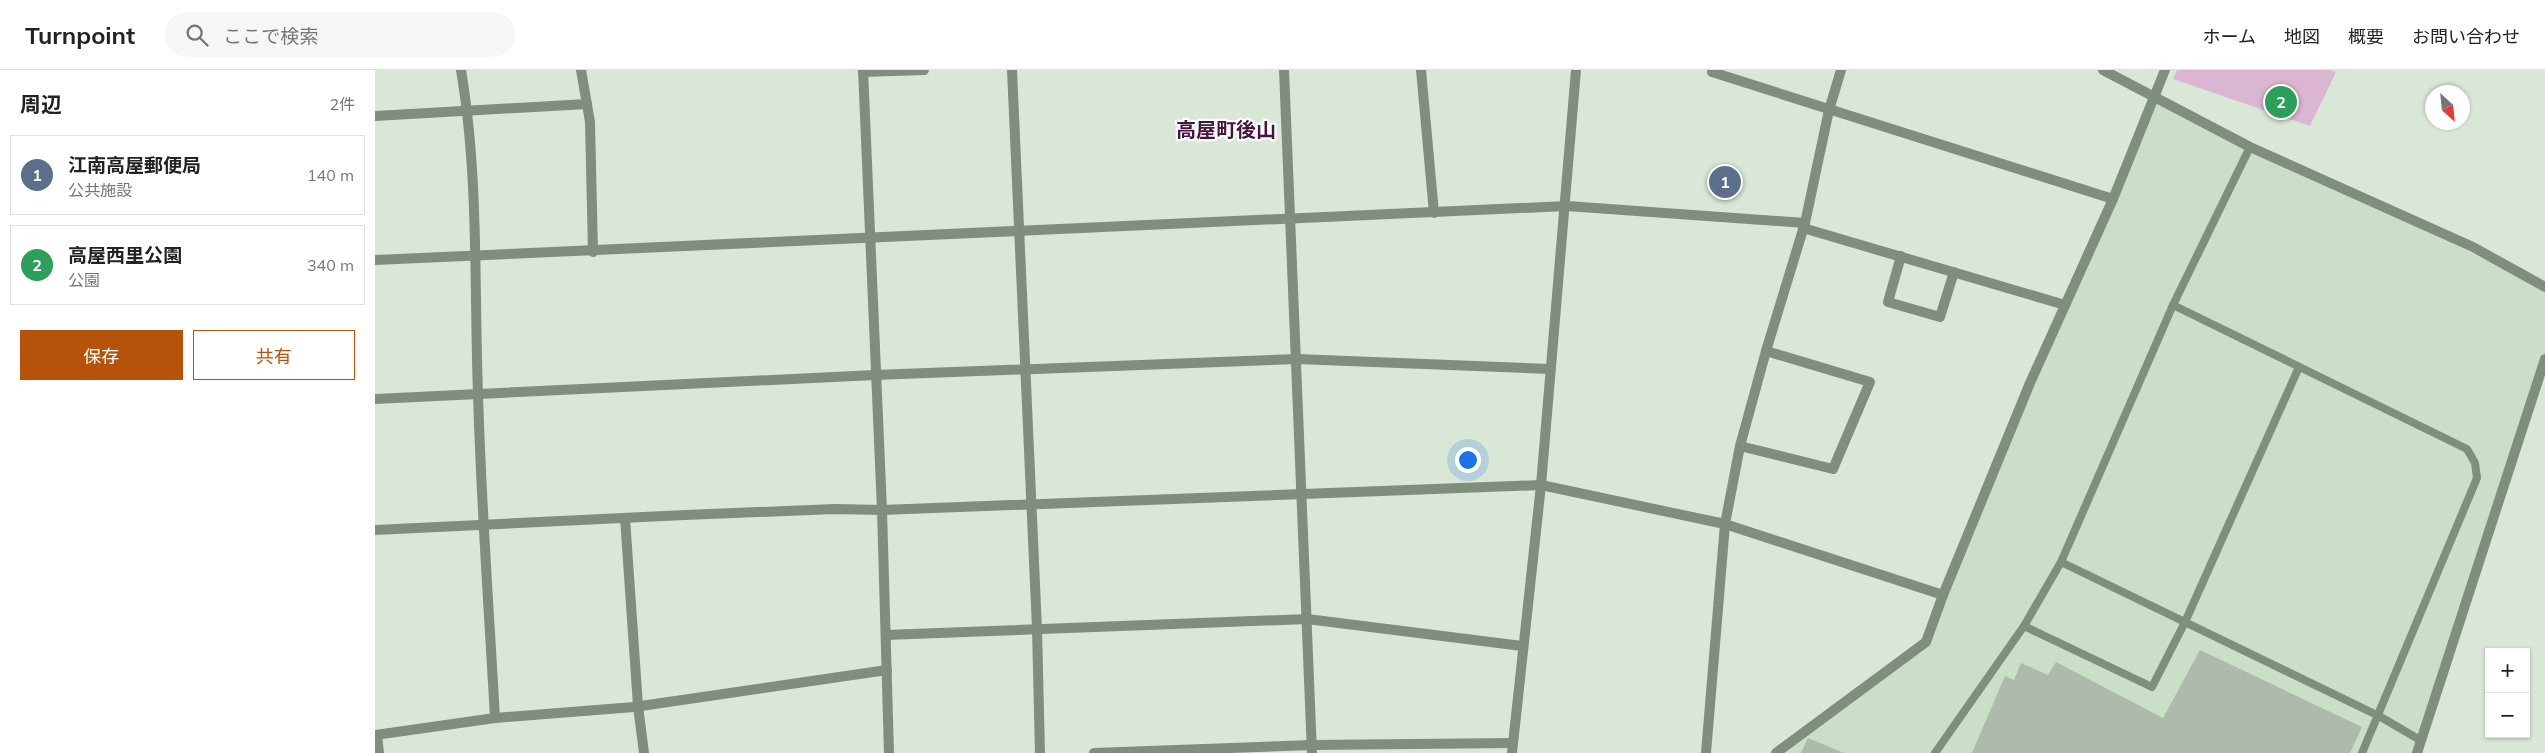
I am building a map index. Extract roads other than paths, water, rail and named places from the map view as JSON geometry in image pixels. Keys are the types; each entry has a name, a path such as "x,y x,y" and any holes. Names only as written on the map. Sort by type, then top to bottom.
{"street":[{"path":"461,70 468,112 475,257 478,395 495,718"},
{"path":"581,70 590,122 593,252"},
{"path":"889,753 882,510 863,71 924,70"},
{"path":"1012,70 1032,503 1040,753"},
{"path":"1284,70 1289,219 1303,493 1312,749"},
{"path":"1421,70 1434,213"},
{"path":"1094,753 1512,748 1541,484 1550,369 1567,206 1576,70"},
{"path":"1712,70 1712,72 1829,110 2113,199"},
{"path":"1706,753 1725,524 1740,446 1804,225 1829,110 1841,70"},
{"path":"2103,70 2250,147 2473,247 2545,287"},
{"path":"1776,753 1926,642 1943,595 2030,383 2113,199 2165,70"},
{"path":"375,116 587,104"},
{"path":"375,260 593,252 1567,206 1804,225 2065,305"},
{"path":"1901,256 1888,302 1939,317 1954,272"},
{"path":"1740,446 1833,469 1870,382 1766,351"},
{"path":"375,399 875,375 1297,359 1550,369"},
{"path":"2417,753 2545,359"},
{"path":"375,530 485,523 835,510 882,510 1541,484 1725,524 1943,595"},
{"path":"625,518 638,706 644,753"},
{"path":"886,635 1307,620 1522,646"},
{"path":"379,753 376,735 495,718 638,706 887,670"}],"lane":[{"path":"1935,753 2024,626 2061,562 2173,305 2250,147"},
{"path":"2173,305 2467,449 2475,463 2477,478 2362,753"},
{"path":"2024,626 2152,687 2185,622 2299,367"},
{"path":"2061,562 2379,716 2420,740"}],"place":[{"name":"高屋西里公園","path":"2281,102"},
{"name":"江南高屋郵便局","path":"1725,182"}],"district":[{"name":"高屋町後山","path":"1226,130"}]}
